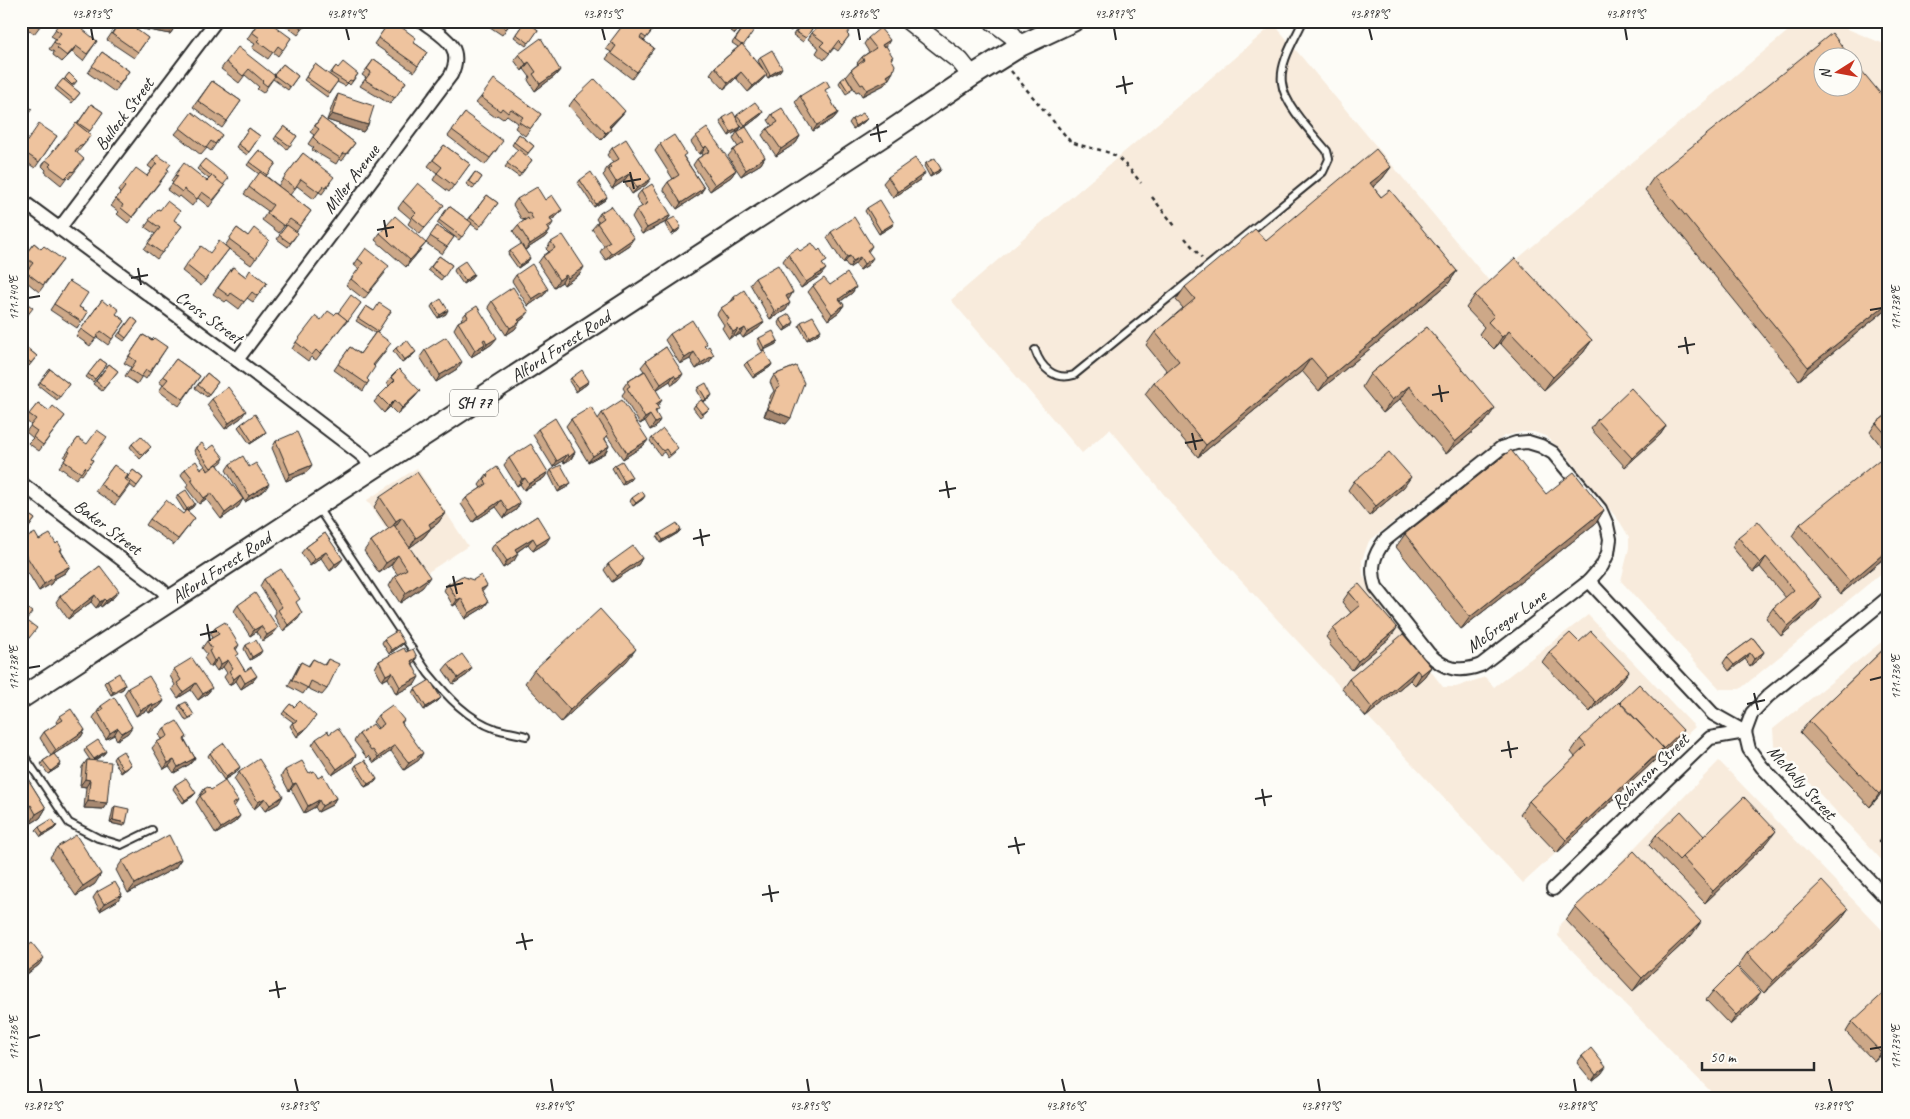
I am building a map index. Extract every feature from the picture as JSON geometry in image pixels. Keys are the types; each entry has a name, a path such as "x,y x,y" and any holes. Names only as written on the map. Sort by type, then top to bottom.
{"main road":[{"name":"SH 77","path":"972,76 1020,46 1073,21"},
{"name":"Alford Forest Road","path":"21,698 878,140 972,76"}],"street":[{"name":"Bullock Street","path":"59,228 216,21"},
{"name":"Miller Avenue","path":"238,360 451,75 456,64 456,54 445,39 422,21"},
{"path":"909,21 960,61 972,76"},
{"path":"993,21 1012,35 1020,46"},
{"name":"Cross Street","path":"21,200 238,360 360,453 372,469"},
{"name":"McGregor Lane","path":"1528,442 1541,446 1553,453 1600,509 1607,525 1610,539 1608,553 1602,566 1589,581 1481,665 1460,670 1448,668 1438,663 1429,654 1381,594 1373,576 1372,564 1376,552 1384,540 1502,448 1508,445 1528,442"},
{"name":"Baker Street","path":"21,484 162,590 170,600"},
{"path":"1589,581 1713,714 1745,732 1747,722 1752,713 1768,696 1889,597"},
{"name":"Robinson Street","path":"1553,889 1710,738 1745,732"},
{"name":"McNally Street","path":"1745,732 1749,749 1762,767 1889,901"}],"lane":[{"path":"1036,350 1038,358 1056,376 1064,378 1074,375 1323,172 1329,158 1327,151 1292,107 1282,84 1282,71 1303,21"},
{"path":"317,506 428,674 445,693 461,709 480,722 496,729 526,736"},
{"path":"21,751 69,823 98,838 120,845 152,830"}],"path":[{"path":"1000,58 1070,141 1078,146 1112,154 1123,162 1141,183"},
{"path":"1152,197 1175,226"},
{"path":"1185,238 1205,262"}],"shaded area":[{"path":"1800,21 1828,21 1889,46 1889,567 1740,689 1720,689 1621,581 1629,548 1629,537 1620,522 1564,452 1545,436 1534,432 1522,432 1504,436 1369,541 1362,560 1363,575 1372,594 1443,687 1456,687 1485,677 1494,687 1588,615 1695,727 1523,883 1190,526 1110,429 1082,453 951,300 1274,24 1490,282"},
{"path":"417,468 468,546 419,578 367,500"},
{"path":"1889,636 1889,868 1774,745 1773,729"},
{"path":"1719,761 1889,937 1889,1098 1717,1098 1558,936 1560,924"}],"building":[{"path":"31,21 43,21 39,27"},
{"path":"61,21 72,21 97,41 87,54 76,46 67,56 57,48 59,46 54,42 61,33 55,29"},
{"path":"120,21 125,21 148,38 138,52 112,34"},
{"path":"147,21 176,21 175,27 147,23"},
{"path":"259,21 268,21 291,38 283,50 278,46 273,53 257,41 260,38 252,32"},
{"path":"293,21 308,21 302,29"},
{"path":"390,21 393,21 416,38 413,42 427,52 418,66 378,38"},
{"path":"495,21 512,21 506,29"},
{"path":"525,21 538,30 529,43 516,34"},
{"path":"633,21 653,21 651,24 655,27 646,38 642,35 640,38 654,48 637,72 611,53 616,46 610,42 623,25 628,28"},
{"path":"731,21 744,21 739,28"},
{"path":"748,21 756,27 743,46 735,40"},
{"path":"802,21 813,27 806,38 796,32"},
{"path":"822,21 851,21 855,24 847,34 849,36 842,45 838,41 829,53 820,46 824,42 812,33"},
{"path":"880,28 890,40 882,45 883,47 886,46 893,57 891,58 895,65 893,72 887,76 889,79 867,90 863,84 861,85 851,70 864,60 862,57 876,48 868,38"},
{"path":"1832,33 1843,48 1813,48"},
{"path":"541,38 560,70 540,84 533,74 536,72 529,62 526,64 519,54"},
{"path":"742,44 767,74 753,86 741,72 728,83 715,67"},
{"path":"238,47 275,76 267,86 249,69 243,76 226,62"},
{"path":"1812,49 1812,98 1862,98 1862,71 1889,104 1889,302 1808,367 1654,177"},
{"path":"772,50 782,68 770,75 760,57"},
{"path":"102,52 129,71 119,85 92,66"},
{"path":"374,59 406,82 395,98 365,80 371,72 367,69"},
{"path":"343,62 358,74 352,81 350,80 347,83 331,73 336,66 338,68"},
{"path":"283,64 298,76 290,87 274,75"},
{"path":"315,64 338,81 329,93 306,77"},
{"path":"69,73 77,81 72,85 65,78"},
{"path":"846,76 853,88 848,91 841,80"},
{"path":"63,79 80,93 74,100 57,86"},
{"path":"494,79 541,114 530,129 519,122 523,117 511,109 508,113 502,108 500,111 481,97"},
{"path":"595,79 625,111 609,126 611,129 606,133 574,99"},
{"path":"826,80 830,87 825,90 838,113 817,125 800,96"},
{"path":"212,81 241,101 227,121 198,101"},
{"path":"338,94 374,106 368,125 332,114"},
{"path":"21,100 32,109 21,123"},
{"path":"755,102 763,112 745,125 737,115"},
{"path":"91,104 103,112 90,131 78,123"},
{"path":"782,108 800,136 781,149 767,129 778,122 772,114"},
{"path":"192,112 222,135 215,144 211,141 206,148 180,128"},
{"path":"733,112 741,127 731,132 723,118"},
{"path":"465,113 503,141 490,158 452,130"},
{"path":"863,113 867,119 855,126 852,119"},
{"path":"321,117 355,143 340,158 317,143 313,137 319,129 315,126"},
{"path":"76,123 91,135 75,151 84,159 65,178 49,166 51,164 46,160"},
{"path":"39,124 57,136 39,162 21,150"},
{"path":"284,126 297,136 290,146 276,136"},
{"path":"746,127 765,157 746,170 733,150 744,143 737,132"},
{"path":"249,128 260,136 249,152 238,144"},
{"path":"707,128 736,170 715,185 697,159 710,151 706,146 704,148 696,136"},
{"path":"519,134 534,146 528,153 514,142"},
{"path":"674,135 686,154 683,156 704,188 681,203 668,182 679,175 660,144"},
{"path":"626,139 651,179 637,188 629,174 616,182 608,169 611,167 609,165 619,159 612,148"},
{"path":"444,145 470,164 454,186 437,173 442,167 433,160"},
{"path":"518,149 532,160 521,174 507,163"},
{"path":"1376,149 1391,167 1370,183 1381,197 1390,190 1457,271 1328,378 1311,358 1206,445 1154,382 1179,361 1155,332 1195,299 1185,287 1255,229 1266,241"},
{"path":"259,150 276,163 267,175 249,162"},
{"path":"303,153 334,177 319,192 301,179 295,188 283,179"},
{"path":"157,155 171,164 167,169 169,170 132,217 121,208 123,205 116,199 125,187 123,185 136,168 147,176 157,163 153,160"},
{"path":"915,158 925,173 898,192 888,177"},
{"path":"935,158 941,169 932,174 926,163"},
{"path":"205,159 229,178 223,185 199,166"},
{"path":"184,163 207,181 212,176 225,186 213,200 202,192 197,199 184,189 182,192 172,184 178,176 175,175"},
{"path":"260,172 311,211 300,226 290,219 284,226 267,213 273,205 249,187"},
{"path":"475,172 482,177 476,186 469,181"},
{"path":"591,172 607,197 596,204 580,180"},
{"path":"418,183 444,205 425,228 412,217 416,213 403,201"},
{"path":"652,184 671,215 647,228 636,210 648,203 641,191"},
{"path":"537,187 545,200 552,195 562,210 550,218 553,223 547,227 550,231 530,244 518,225 528,218 529,221 533,219 517,199"},
{"path":"487,195 498,203 481,226 470,218"},
{"path":"880,200 894,223 881,231 867,208"},
{"path":"167,201 180,211 174,220 182,226 162,253 148,243 160,228 149,220"},
{"path":"449,206 472,223 462,237 439,220"},
{"path":"611,206 634,238 611,254 605,245 610,242 597,223 604,218 600,213"},
{"path":"395,216 426,243 410,260 380,233"},
{"path":"675,217 681,227 674,232 667,221"},
{"path":"854,217 872,246 867,250 873,258 864,264 860,257 853,261 850,256 847,257 831,232"},
{"path":"287,225 298,233 290,243 279,235"},
{"path":"437,226 454,237 447,247 430,236"},
{"path":"237,228 248,236 254,228 269,240 256,259 229,239"},
{"path":"563,235 584,267 568,278 566,275 559,280 543,256 555,248 551,242"},
{"path":"219,241 229,249 205,280 186,265 201,246 210,253"},
{"path":"34,243 41,249 44,246 63,260 43,285 26,272 33,263 24,256"},
{"path":"812,243 818,251 820,249 827,261 822,264 826,269 806,282 788,254 797,248 800,251"},
{"path":"521,244 530,258 520,265 510,251"},
{"path":"366,248 389,266 368,293 351,279 363,263 358,259"},
{"path":"439,256 452,265 444,277 431,267"},
{"path":"1515,258 1592,340 1553,377 1509,331 1502,337 1488,322 1494,316 1475,295"},
{"path":"465,261 474,274 465,281 456,267"},
{"path":"532,264 548,289 532,299 516,275"},
{"path":"778,265 793,292 786,296 790,303 775,312 755,278"},
{"path":"233,267 246,277 250,270 267,283 257,296 252,292 244,302 231,293 229,296 218,288"},
{"path":"847,273 856,287 839,299 844,305 832,314 813,286 824,278 830,285"},
{"path":"69,281 88,293 79,307 88,312 82,322 54,304"},
{"path":"513,287 529,312 518,320 520,322 510,328 492,301"},
{"path":"744,290 764,322 747,332 745,328 733,332 726,321 729,319 721,308 735,299 734,297"},
{"path":"21,292 27,297 24,301 33,308 23,321 21,320"},
{"path":"351,295 361,303 348,321 338,313"},
{"path":"441,299 448,310 440,315 433,304"},
{"path":"102,300 119,310 116,314 125,321 112,339 101,331 95,339 81,329"},
{"path":"379,303 391,311 378,331 358,318 366,306 374,311"},
{"path":"477,306 497,338 487,344 485,339 483,340 485,344 475,350 458,322 468,317 466,313"},
{"path":"328,311 334,315 337,312 347,320 320,354 316,350 312,355 296,342 316,316 321,320"},
{"path":"789,314 794,322 786,328 780,319"},
{"path":"813,316 821,330 809,337 801,322"},
{"path":"132,317 138,322 126,338 120,333"},
{"path":"692,320 707,344 704,346 706,348 709,346 714,355 701,363 694,352 685,358 670,334"},
{"path":"1427,327 1495,408 1455,442 1409,386 1392,400 1370,374"},
{"path":"773,331 778,341 764,348 759,338"},
{"path":"376,332 391,343 373,365 375,367 367,379 369,381 367,384 338,364 350,347 360,354"},
{"path":"143,335 152,340 154,338 167,347 150,372 146,370 141,377 130,370 136,361 129,356"},
{"path":"446,337 462,362 440,375 425,350"},
{"path":"407,340 416,352 404,360 396,348"},
{"path":"666,347 683,374 676,378 674,375 661,384 646,361"},
{"path":"27,348 37,356 31,363 22,355"},
{"path":"764,351 772,364 755,375 747,362"},
{"path":"100,359 107,364 95,379 88,374"},
{"path":"176,359 200,376 183,399 163,385 168,379 163,376"},
{"path":"109,364 118,371 104,388 96,381"},
{"path":"796,366 804,383 791,418 768,409 776,389 780,387 774,375"},
{"path":"50,369 69,384 60,397 40,382"},
{"path":"399,369 420,391 402,408 395,400 389,406 379,396 395,380 391,377"},
{"path":"582,370 589,381 578,388 571,378"},
{"path":"645,371 662,400 656,404 659,409 655,411 660,420 655,423 650,415 645,418 627,388 630,386 627,382"},
{"path":"207,373 218,382 209,394 198,385"},
{"path":"706,383 712,395 706,399 699,387"},
{"path":"228,387 246,411 229,423 212,399"},
{"path":"1631,388 1666,426 1632,458 1597,420"},
{"path":"622,400 648,440 627,453 602,413"},
{"path":"701,400 709,409 702,414 695,405"},
{"path":"38,403 49,411 53,406 65,416 43,445 33,437 37,431 30,426 36,419 29,414"},
{"path":"591,407 608,435 604,438 609,446 593,456 571,419"},
{"path":"1889,413 1889,438 1876,423"},
{"path":"255,414 266,432 252,441 241,424"},
{"path":"555,418 575,452 569,457 568,454 557,461 538,429"},
{"path":"663,429 678,448 670,455 666,449 663,451 652,438"},
{"path":"97,430 107,437 91,459 93,460 87,469 85,467 81,473 64,461 70,452 68,451 78,438 87,444"},
{"path":"297,432 312,465 290,474 276,441"},
{"path":"141,436 151,447 142,455 132,444"},
{"path":"202,443 207,450 214,445 224,458 211,468 196,447"},
{"path":"531,444 548,472 529,484 525,478 522,479 509,458"},
{"path":"1511,450 1546,494 1574,472 1604,510 1470,617 1405,534"},
{"path":"1389,452 1411,477 1376,506 1354,481"},
{"path":"243,456 249,467 256,463 269,484 249,496 230,464"},
{"path":"1879,460 1889,471 1889,549 1850,582 1800,524"},
{"path":"196,461 201,469 205,466 208,471 217,464 243,499 225,513 211,493 204,498 185,469"},
{"path":"622,461 632,477 624,481 615,465"},
{"path":"114,465 128,475 125,479 130,483 119,498 100,484"},
{"path":"561,465 571,483 561,488 551,470"},
{"path":"497,467 520,503 508,511 501,500 478,516 466,498 487,484 484,479 488,476 487,474"},
{"path":"133,470 143,478 137,486 127,478"},
{"path":"417,472 445,513 429,524 431,528 416,538 402,517 396,521 380,497"},
{"path":"186,490 195,504 187,509 178,495"},
{"path":"642,491 645,496 636,503 632,498"},
{"path":"166,500 183,514 186,510 195,518 178,539 150,519"},
{"path":"21,509 35,519 25,532 21,530"},
{"path":"537,516 550,537 537,545 533,538 515,549 518,554 507,561 495,543"},
{"path":"1758,521 1822,597 1788,626 1773,608 1794,590 1766,557 1760,563 1738,537"},
{"path":"677,523 681,530 663,540 659,534"},
{"path":"394,525 430,577 406,593 395,576 407,569 398,555 386,563 371,541"},
{"path":"35,533 39,540 50,534 56,544 58,542 62,549 60,550 70,566 54,575 55,577 44,584 21,547 21,541"},
{"path":"325,533 343,559 335,564 326,552 315,559 306,547"},
{"path":"633,546 642,558 617,576 608,564"},
{"path":"100,566 119,591 106,601 104,599 100,602 95,595 73,612 60,596"},
{"path":"281,569 300,599 296,602 302,613 288,625 278,610 282,607 264,579"},
{"path":"481,575 487,586 481,589 488,602 469,613 461,598 457,600 448,584 462,576 473,580"},
{"path":"1359,584 1397,628 1358,661 1336,635 1337,633 1333,628 1360,605 1349,592"},
{"path":"255,593 278,628 267,635 261,626 254,630 238,605"},
{"path":"24,606 32,612 26,620 37,628 22,647 21,609"},
{"path":"600,609 636,649 570,710 534,670"},
{"path":"225,622 239,645 235,648 239,654 236,656 245,671 251,667 257,676 245,683 240,674 234,679 229,671 233,668 228,660 221,664 218,658 214,661 209,651 212,649 207,641 219,634 215,628"},
{"path":"397,631 404,642 392,650 384,639"},
{"path":"1591,631 1629,671 1596,702 1549,652 1570,633 1579,642"},
{"path":"1403,634 1431,667 1421,675 1417,670 1372,708 1349,679"},
{"path":"1753,638 1764,652 1754,659 1750,653 1734,665 1727,657"},
{"path":"256,640 262,651 252,657 246,645"},
{"path":"1889,644 1889,782 1879,794 1809,721"},
{"path":"404,648 406,652 413,649 417,657 411,661 419,677 400,687 392,672 386,675 379,661"},
{"path":"462,654 472,668 458,678 448,664"},
{"path":"192,658 212,688 203,694 196,683 183,692 177,683 181,680 174,669"},
{"path":"313,659 325,665 328,659 339,664 327,689 311,681 308,688 292,680 301,662 309,666"},
{"path":"119,673 125,685 113,692 107,680"},
{"path":"149,676 164,701 153,706 152,704 141,710 128,688"},
{"path":"430,680 441,698 426,707 415,689"},
{"path":"1639,684 1683,730 1661,751 1663,748 1620,702"},
{"path":"114,697 132,727 122,733 118,728 110,733 98,712 103,709 101,706"},
{"path":"300,701 316,716 307,728 299,733 292,723 297,721 284,711 290,704 294,707"},
{"path":"186,702 194,715 189,718 180,705"},
{"path":"1619,702 1663,748 1566,840 1529,801 1586,746 1580,739"},
{"path":"392,705 404,720 401,722 423,753 409,763 395,745 378,757 373,750 371,751 359,734 373,724 377,729 384,724 378,715"},
{"path":"71,709 85,730 56,750 44,732 63,720 60,716"},
{"path":"177,721 187,737 184,739 195,758 178,767 174,760 168,763 157,742 168,736 164,728"},
{"path":"338,728 356,755 337,769 316,739 328,731 329,734"},
{"path":"98,740 106,751 94,759 86,748"},
{"path":"224,743 240,767 226,777 210,753"},
{"path":"123,751 131,765 123,770 115,756"},
{"path":"54,754 61,763 51,771 43,761"},
{"path":"259,759 283,796 270,805 265,798 258,802 239,772"},
{"path":"87,760 111,762 107,803 88,801 90,780 85,779"},
{"path":"365,760 377,779 368,784 356,765"},
{"path":"302,761 309,773 314,771 318,778 323,775 336,798 322,806 319,800 308,806 296,783 293,784 285,770"},
{"path":"21,768 46,808 36,814 31,805 21,809"},
{"path":"186,778 196,793 185,800 175,785"},
{"path":"225,781 238,801 232,804 240,816 221,828 200,796 206,792 204,789 208,787 211,790"},
{"path":"1744,797 1776,831 1713,891 1682,857"},
{"path":"115,806 129,809 126,823 113,820"},
{"path":"1681,811 1704,836 1679,860 1656,835"},
{"path":"52,819 57,826 43,834 39,827"},
{"path":"26,826 30,833 21,837 21,829"},
{"path":"76,835 101,874 83,886 57,847"},
{"path":"169,835 181,859 135,884 122,861"},
{"path":"1634,851 1701,922 1642,978 1575,907"},
{"path":"1822,881 1848,909 1773,981 1747,953"},
{"path":"115,882 122,894 104,904 97,892"},
{"path":"32,943 44,958 27,971 21,963 24,962 21,959 21,951"},
{"path":"1737,967 1761,992 1736,1015 1713,991"},
{"path":"1889,988 1889,1044 1881,1052 1852,1022"},
{"path":"1591,1048 1606,1067 1596,1075 1582,1056"},
{"path":"1889,1088 1889,1098 1881,1098 1880,1097"}]}
